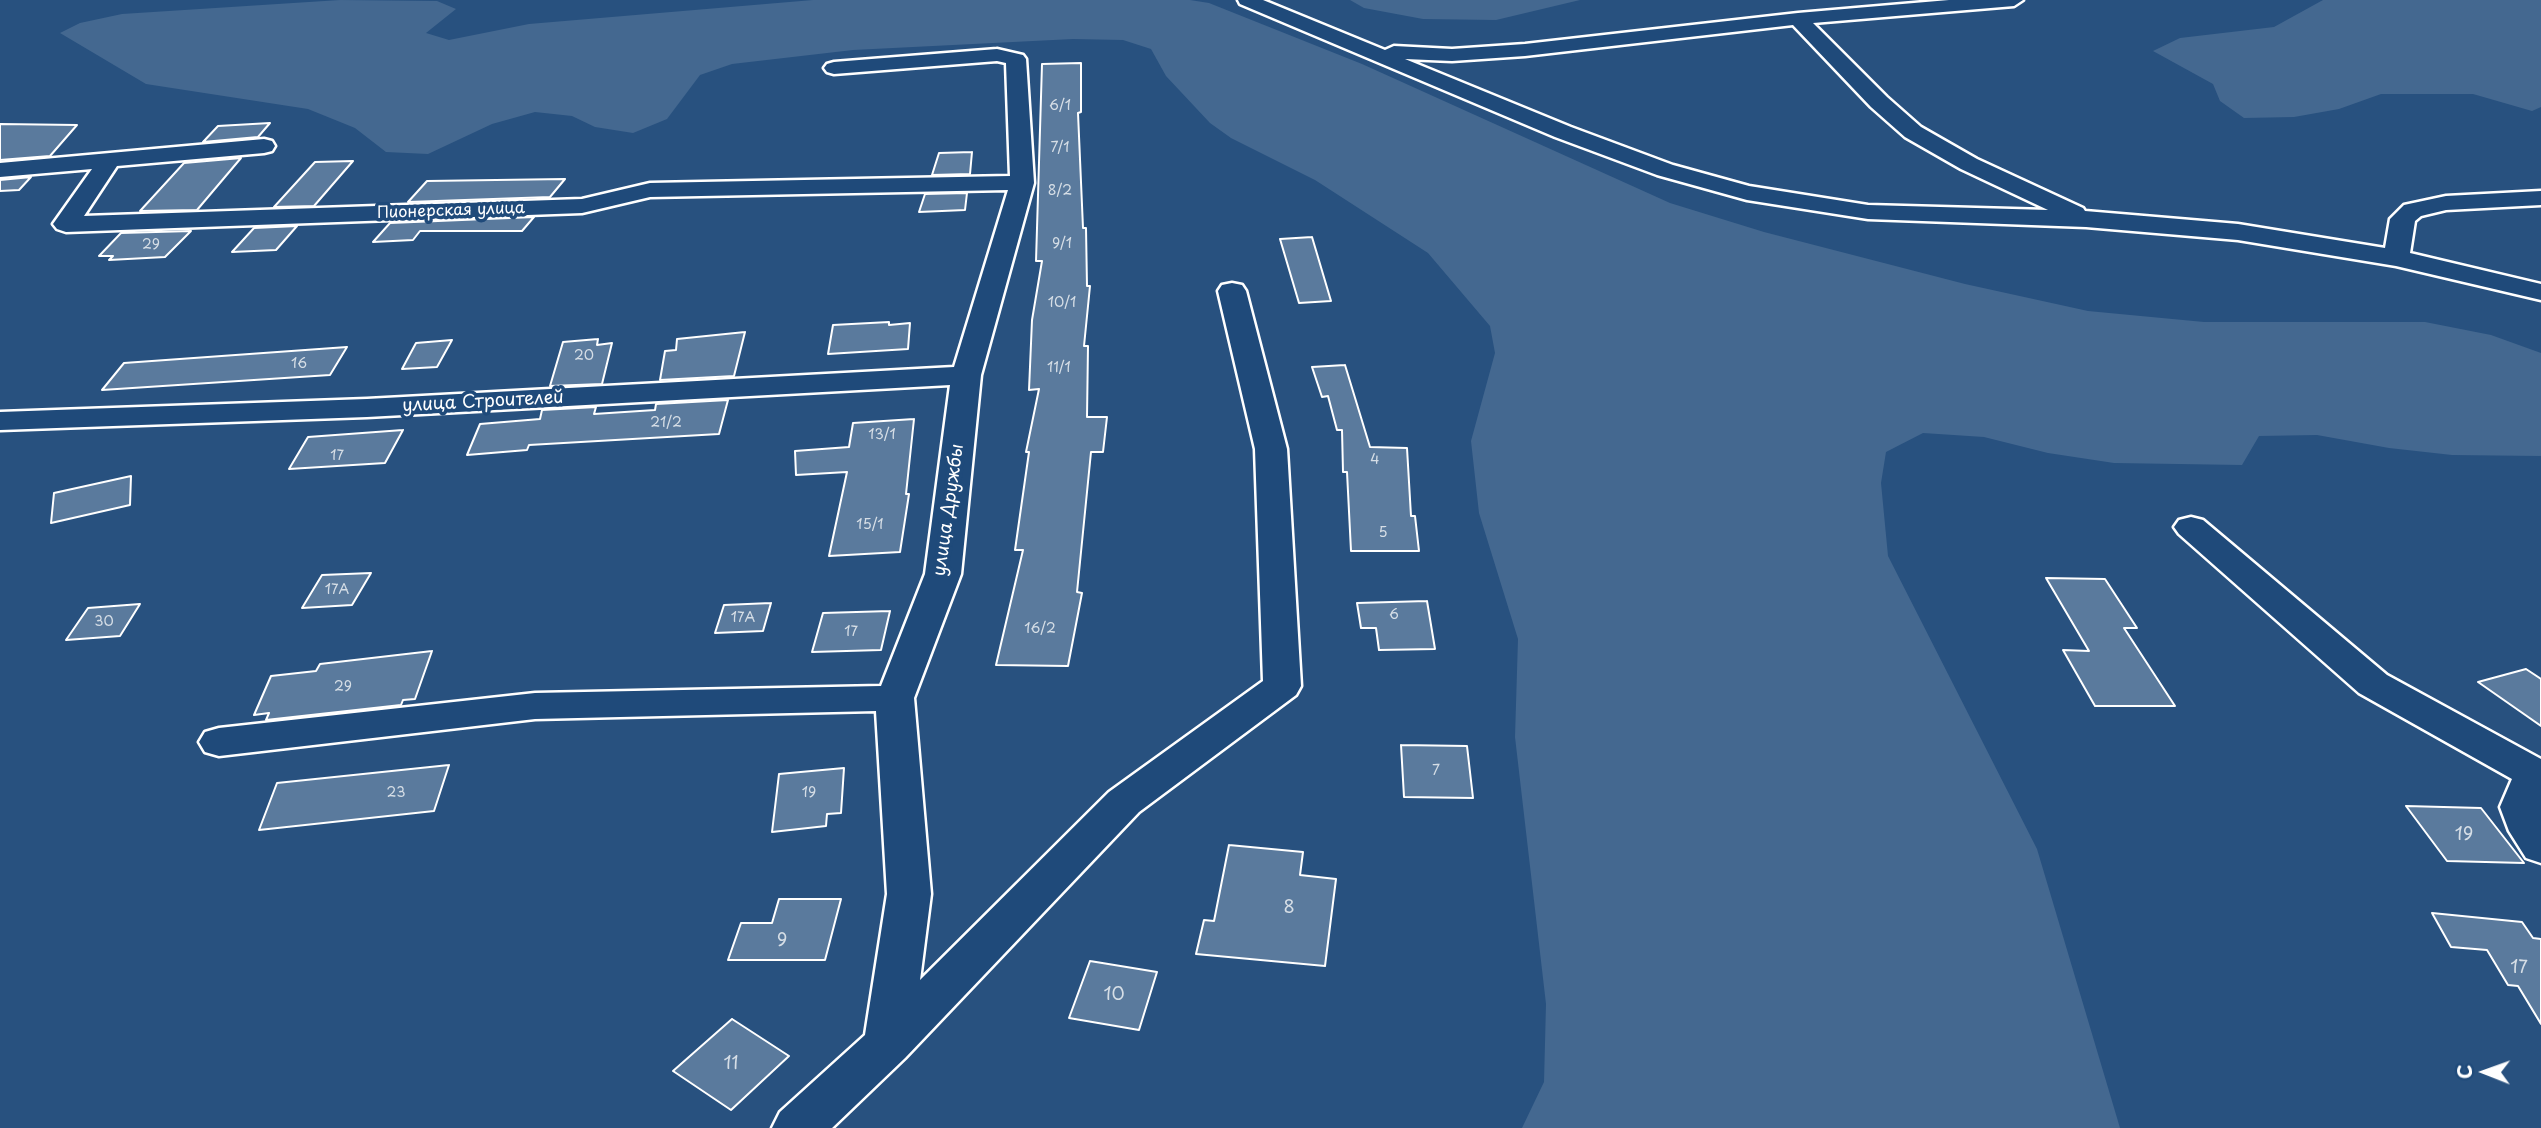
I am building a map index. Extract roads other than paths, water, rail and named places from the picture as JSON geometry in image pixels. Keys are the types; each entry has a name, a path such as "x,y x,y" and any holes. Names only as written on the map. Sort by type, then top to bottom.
{"street":[{"path":"1247,0 1563,132 1652,165 1747,193 1868,212 2086,219 2238,232 2396,258 2541,292"},
{"path":"1370,51 1452,54 1525,50 1798,19 2014,0"},
{"path":"1798,19 1879,102 1913,132 1969,164 2086,219"},
{"name":"улица Дружбы","path":"834,68 997,55 1016,59 1022,183 966,375 943,574 895,698 909,894 888,1044"},
{"path":"0,170 264,146"},
{"name":"Пионерская улица","path":"110,160 66,224 582,206 650,190 1022,183"},
{"path":"2396,258 2403,219 2413,210 2446,203 2541,198"},
{"path":"798,1128 888,1044 1125,802 1282,686 1271,449 1232,291"},
{"name":"улица Строителей","path":"0,421 367,408 966,375"},
{"path":"2191,527 2373,684 2541,777 2527,788 2521,807 2530,831 2541,847"},
{"path":"219,742 534,706 895,698"}]}
